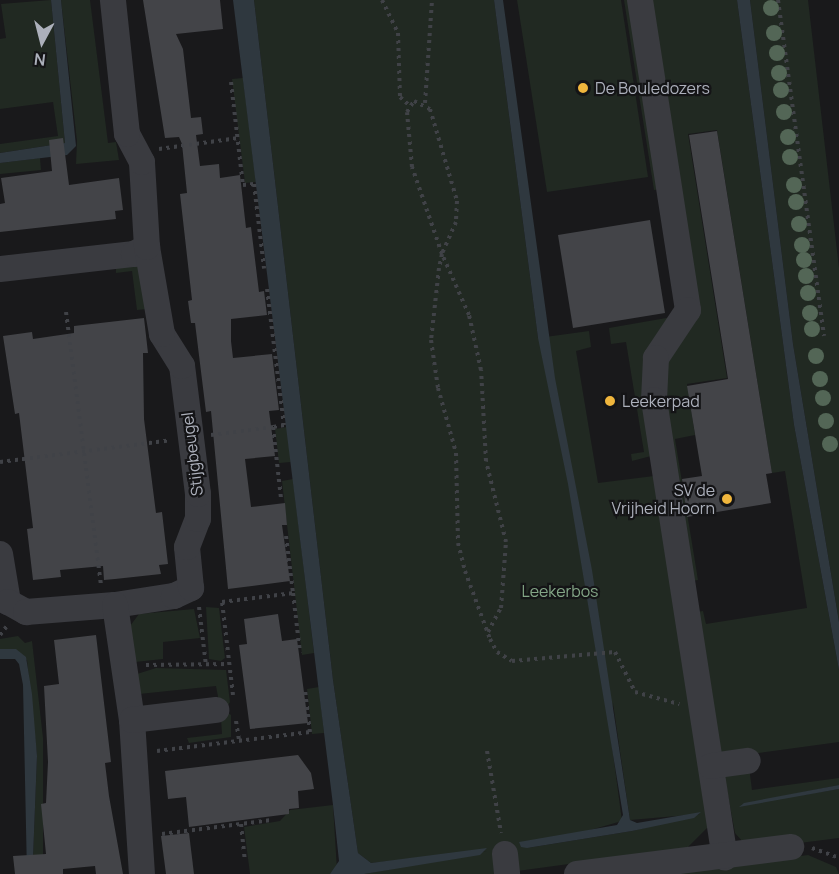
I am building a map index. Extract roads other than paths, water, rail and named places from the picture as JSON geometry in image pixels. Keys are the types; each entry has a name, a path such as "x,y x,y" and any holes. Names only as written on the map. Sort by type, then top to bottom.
{"street":[{"name":"Stijgbeugel","path":"109,605 174,596 191,588 187,547 198,519 198,494 182,366 162,334 147,247 142,162 127,135 114,0"},
{"path":"640,0 688,310 652,371 725,858"},
{"path":"0,269 134,254 147,247"},
{"path":"0,554 8,603 16,609 36,613 109,605 124,667 132,720 143,834 139,840 142,874"},
{"path":"132,720 216,710"},
{"path":"711,766 748,761"},
{"path":"577,874 725,858 791,848"}],"place":[{"name":"De Bouledozers","path":"583,88"},
{"name":"Leekerpad","path":"610,401"},
{"name":"SV de Vrijheid Hoorn","path":"727,499"}],"park label":[{"name":"Leekerbos","path":"560,591"}]}
